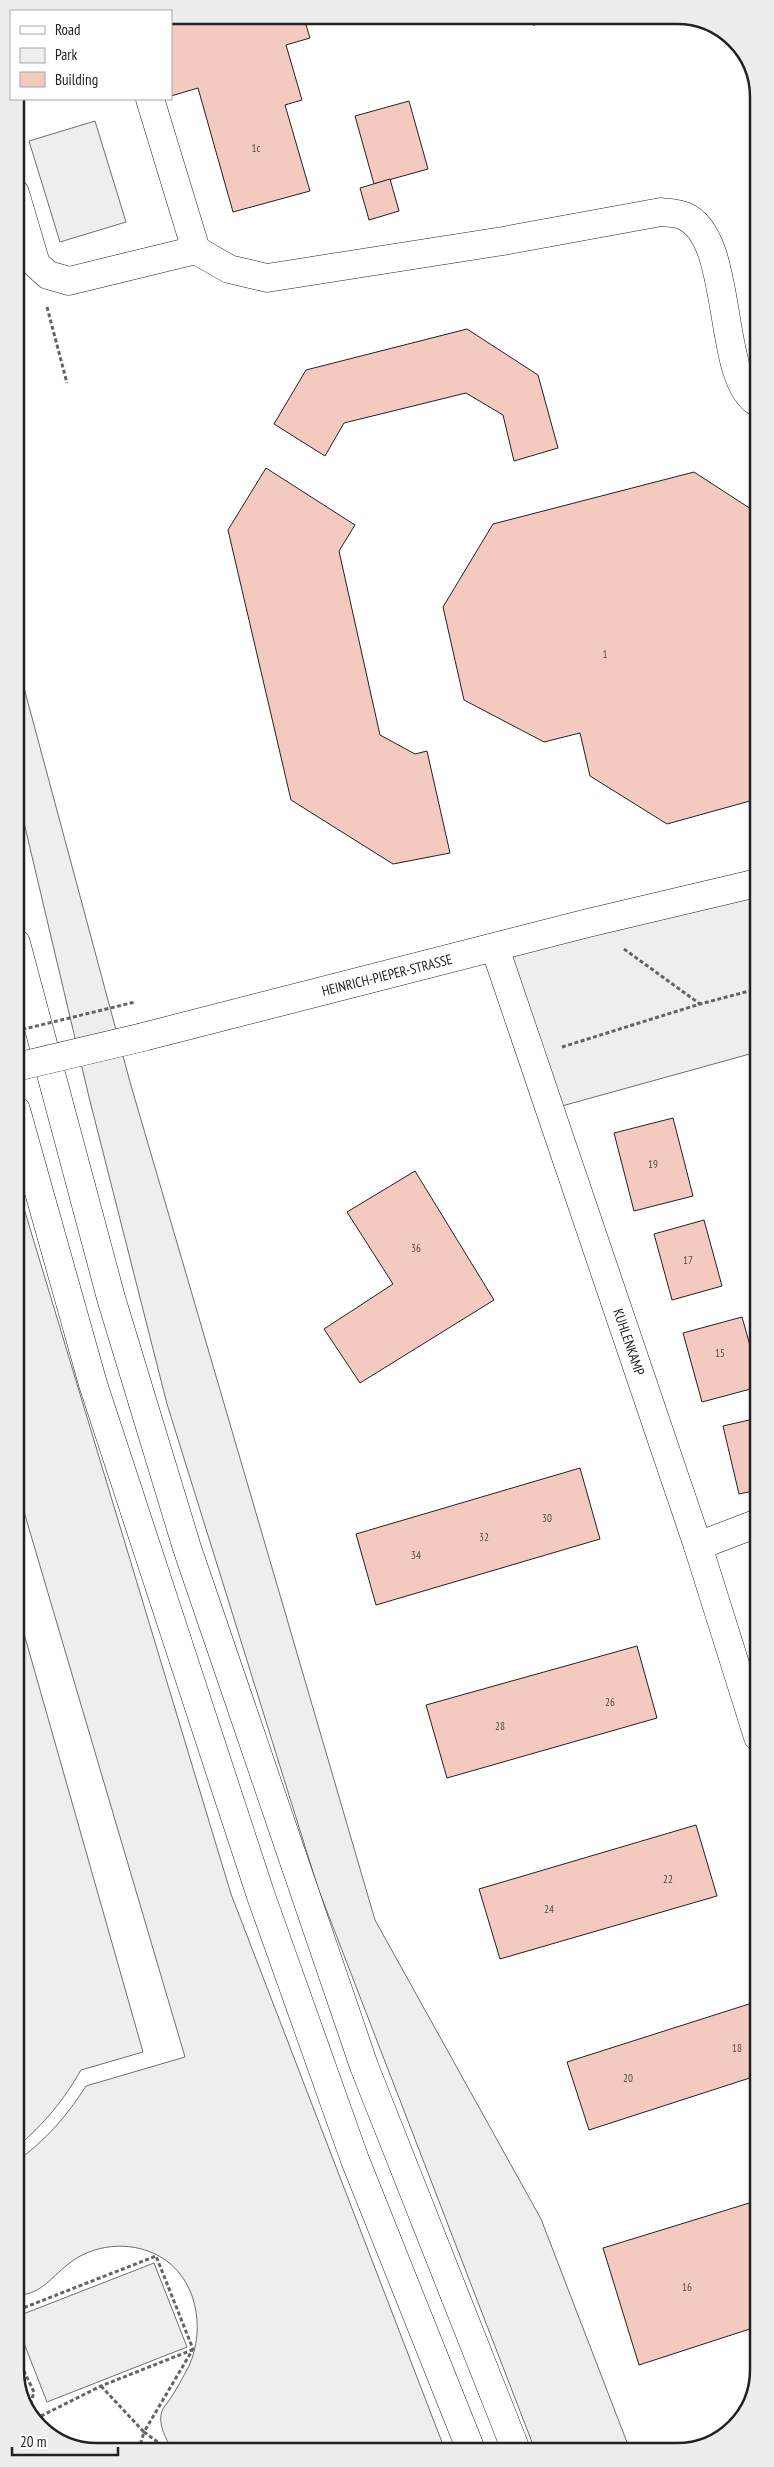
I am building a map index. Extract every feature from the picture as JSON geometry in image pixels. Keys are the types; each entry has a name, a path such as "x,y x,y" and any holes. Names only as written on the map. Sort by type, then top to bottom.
{"main road":[{"path":"150,100 196,250 229,269 267,278 503,241 661,212 684,216 702,229 712,252 738,376 750,396"},
{"path":"24,223 36,264 48,275 69,281 196,250"},
{"name":"HEINRICH-PIEPER-STRASSE","path":"24,1065 143,1037 588,923 750,885"},
{"name":"KUHLENKAMP","path":"495,948 698,1546 750,1712"},
{"path":"24,973 111,1298 187,1548 364,2066 513,2443"},
{"path":"24,1138 94,1384 261,1896 355,2160 468,2443"},
{"path":"698,1546 750,1526"}],"path":[{"path":"48,275 43,293 67,383"},
{"path":"588,923 700,1004"},
{"path":"533,1056 700,1004 750,991"},
{"path":"24,1029 135,1002"},
{"path":"24,2308 156,2256 193,2349"},
{"path":"40,2416 101,2386 193,2349"},
{"path":"141,2443 144,2432 193,2349"},
{"path":"24,2371 34,2392 31,2402"},
{"path":"101,2386 144,2432 158,2443"}],"green space":[{"path":"95,121 126,222 60,242 29,141"},
{"path":"24,688 130,1082 375,1920 541,2219 627,2443 532,2443 318,1888 167,1404 89,1097 24,823"},
{"path":"750,885 750,1054 551,1109 495,948"},
{"path":"24,1208 231,1894 442,2443 169,2443 161,2424 161,2415 189,2366 197,2336 195,2305 190,2290 172,2265 159,2256 136,2248 124,2246 99,2249 77,2258 46,2284 24,2295 24,2155 55,2127 86,2086 185,2057 24,1512"},
{"path":"24,1634 143,2052 81,2070 53,2111 24,2140"},
{"path":"154,2263 187,2347 47,2402 24,2343 24,2314"}],"building":[{"path":"172,24 306,24 310,38 286,45 302,100 285,105 310,191 233,212 198,88 172,96"},
{"path":"409,101 428,169 374,184 355,116"},
{"path":"390,179 399,211 369,220 360,188"},
{"path":"467,329 538,375 558,448 514,461 503,415 466,393 344,423 325,456 274,424 306,370"},
{"path":"266,468 355,525 339,551 380,735 415,754 427,751 450,853 393,864 291,800 228,530"},
{"path":"694,472 750,508 750,801 667,824 590,776 580,733 544,742 464,700 443,607 493,524"},
{"path":"673,1118 693,1196 634,1211 614,1133"},
{"path":"415,1171 494,1300 360,1383 324,1329 393,1284 347,1212"},
{"path":"704,1220 722,1286 672,1300 654,1234"},
{"path":"742,1317 750,1346 750,1389 702,1402 683,1333"},
{"path":"750,1420 750,1492 739,1494 723,1426"},
{"path":"580,1468 600,1539 376,1605 356,1534"},
{"path":"637,1646 657,1718 447,1778 426,1705"},
{"path":"696,1825 717,1896 500,1959 479,1889"},
{"path":"749,2004 750,2007 750,2078 589,2130 567,2062"},
{"path":"750,2203 750,2329 639,2365 603,2248"}]}
